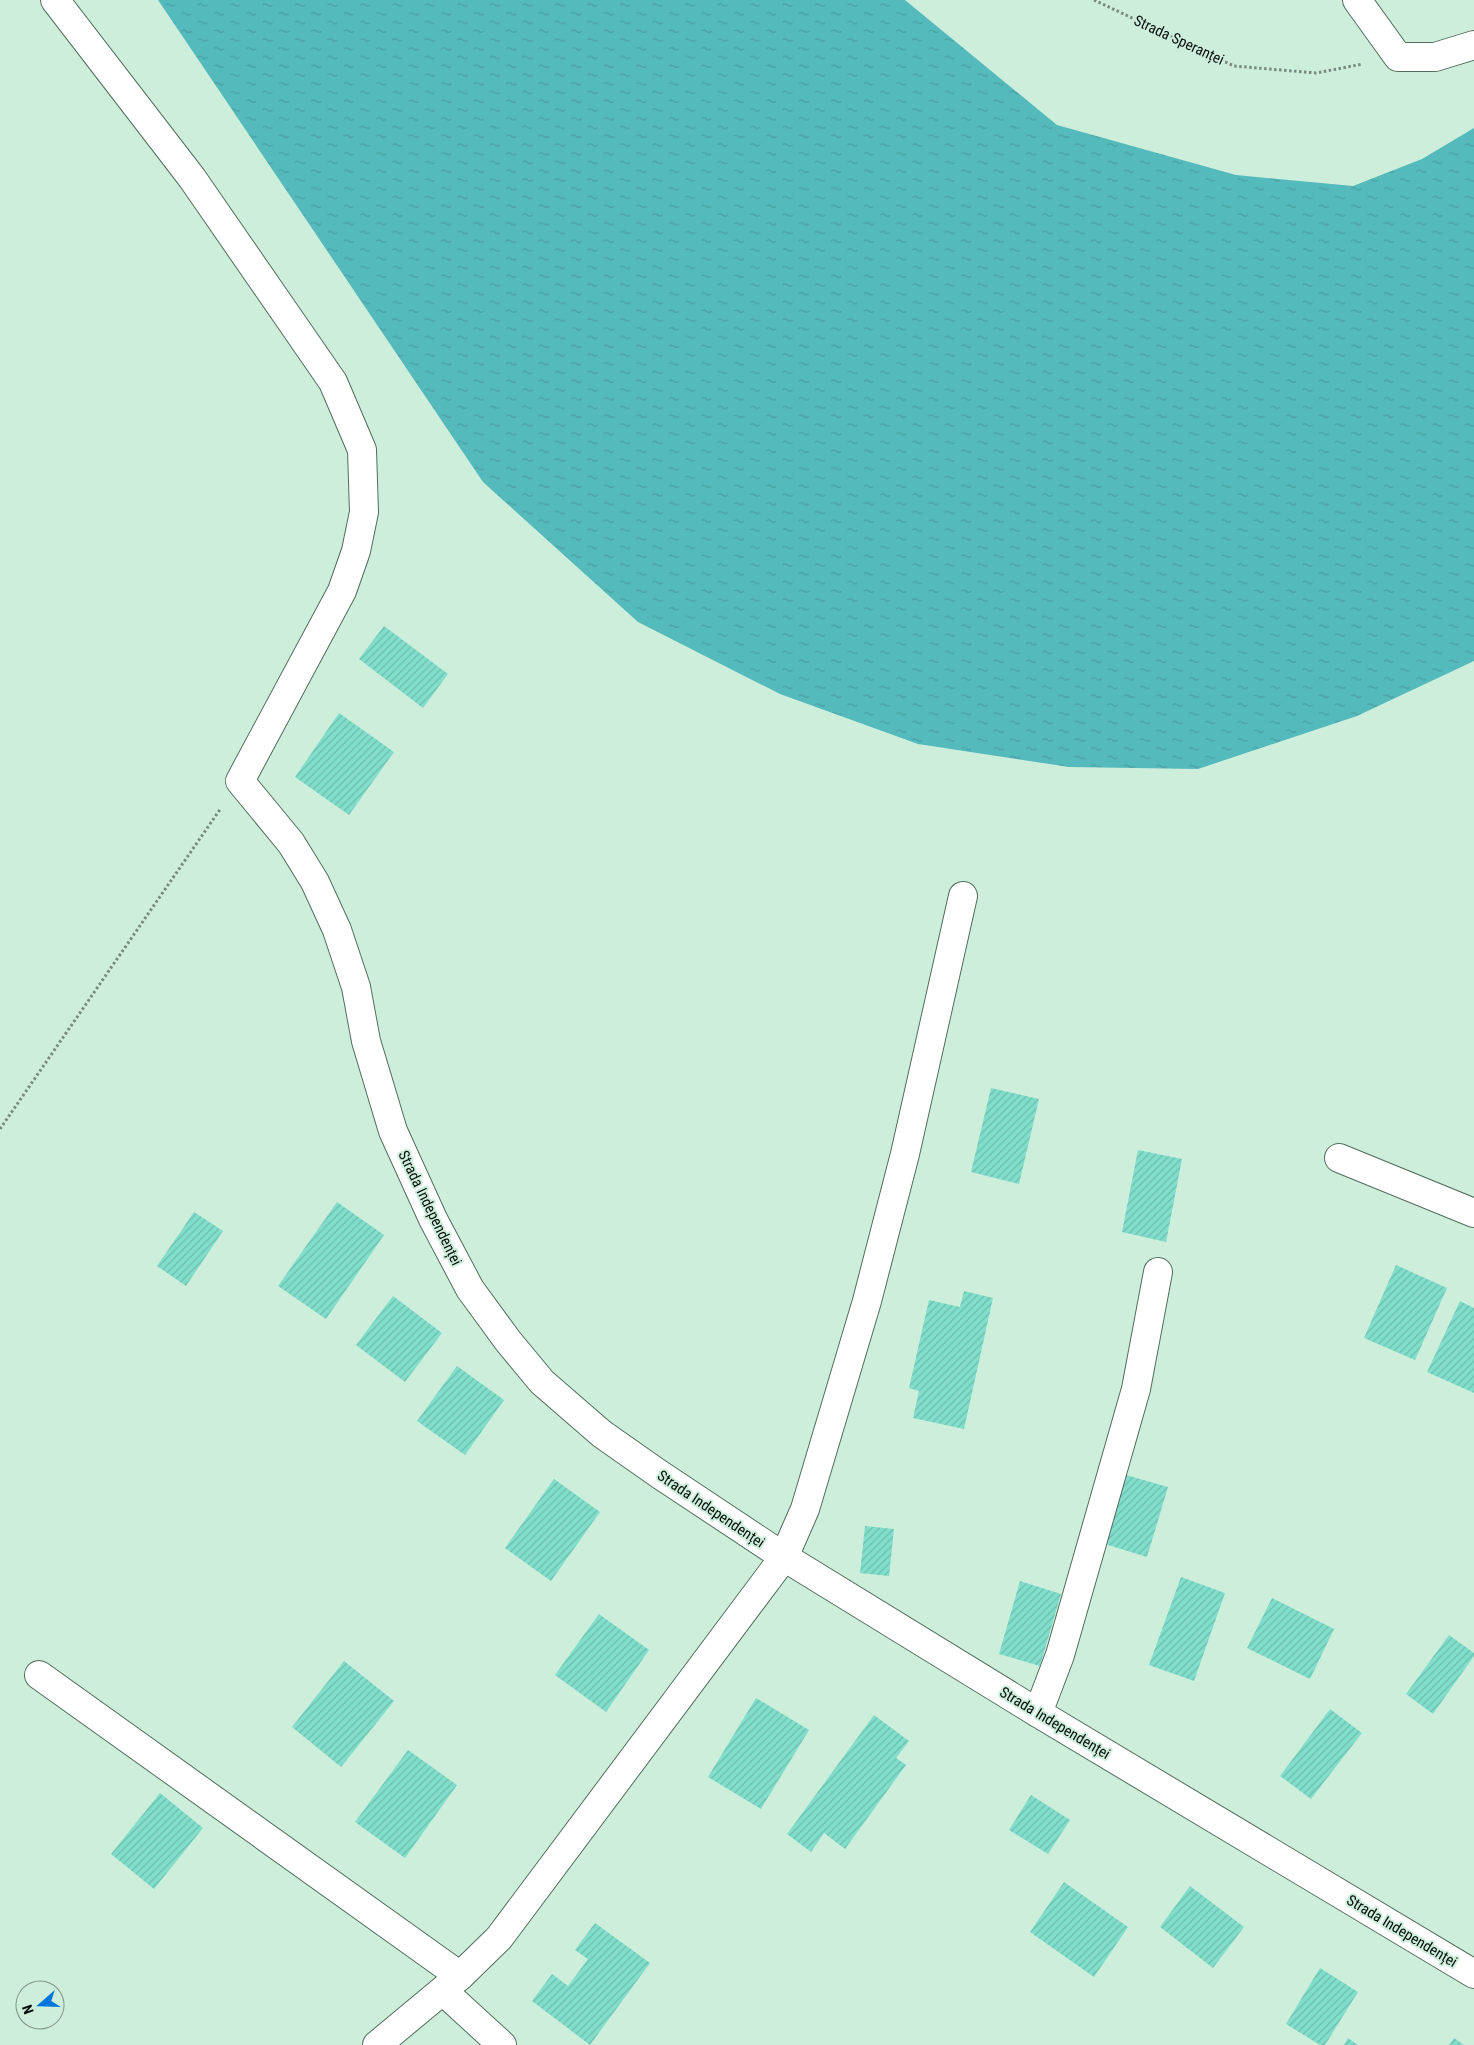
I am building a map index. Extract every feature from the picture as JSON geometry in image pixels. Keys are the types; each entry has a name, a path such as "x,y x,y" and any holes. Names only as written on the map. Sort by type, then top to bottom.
{"street":[{"path":"55,0 192,178 306,342 333,382 362,450 364,512 356,551 342,591 240,780"},
{"path":"1357,0 1398,57 1435,57 1474,45"},
{"name":"Strada Independenței","path":"240,780 291,843 315,882 337,930 356,987 366,1041 392,1131 433,1219 470,1289 508,1341 542,1382 602,1434 658,1474 784,1557 1038,1714 1474,1974"},
{"path":"377,2045 452,1983 499,1938 784,1557 806,1509 867,1301 905,1154 963,896"},
{"path":"1339,1158 1474,1213"},
{"path":"1038,1714 1060,1654 1136,1390 1158,1272"},
{"path":"39,1675 452,1983 502,2045"}],"path":[{"name":"Strada Speranței","path":"1094,0 1234,66 1316,73 1398,57"},
{"path":"0,1129 240,780"}],"water":[{"path":"158,0 905,0 1057,125 1236,175 1353,186 1422,159 1474,128 1474,661 1357,716 1198,769 1069,767 918,744 780,694 638,622 483,482"}],"building":[{"path":"384,626 448,674 423,708 359,659"},
{"path":"339,713 394,752 349,815 295,777"},
{"path":"991,1088 1039,1099 1019,1184 971,1172"},
{"path":"1138,1150 1182,1159 1166,1242 1122,1232"},
{"path":"337,1202 384,1235 326,1319 278,1286"},
{"path":"194,1212 223,1231 186,1286 157,1266"},
{"path":"1396,1265 1447,1288 1415,1360 1364,1338"},
{"path":"964,1291 993,1298 964,1429 913,1418 919,1391 909,1388 929,1300 960,1307"},
{"path":"393,1296 442,1333 405,1382 356,1345"},
{"path":"1460,1301 1474,1308 1474,1393 1427,1372"},
{"path":"457,1366 504,1400 465,1455 417,1421"},
{"path":"1126,1475 1168,1487 1147,1557 1105,1544"},
{"path":"554,1479 600,1512 551,1581 505,1548"},
{"path":"865,1526 894,1529 889,1576 860,1573"},
{"path":"1181,1577 1225,1593 1194,1681 1149,1665"},
{"path":"1020,1581 1061,1594 1040,1666 999,1654"},
{"path":"1272,1598 1334,1629 1310,1679 1247,1648"},
{"path":"599,1614 649,1650 606,1712 555,1675"},
{"path":"1449,1635 1474,1653 1474,1656 1433,1714 1406,1694"},
{"path":"344,1661 394,1701 341,1767 292,1727"},
{"path":"756,1698 809,1730 761,1809 708,1777"},
{"path":"1330,1709 1362,1733 1311,1799 1280,1776"},
{"path":"874,1715 909,1741 896,1758 906,1765 845,1849 824,1833 811,1852 787,1834"},
{"path":"408,1750 457,1785 405,1858 355,1822"},
{"path":"160,1793 203,1828 154,1889 111,1854"},
{"path":"1031,1795 1070,1820 1048,1854 1009,1830"},
{"path":"1064,1882 1128,1927 1094,1977 1030,1932"},
{"path":"1190,1886 1244,1927 1213,1968 1160,1927"},
{"path":"595,1923 650,1963 590,2045 532,2001 552,1974 568,1986 588,1959 575,1950"},
{"path":"1320,1968 1358,1992 1325,2045 1320,2045 1286,2024"},
{"path":"1348,2038 1358,2045 1344,2045"},
{"path":"1454,2038 1464,2045 1449,2045"}]}
